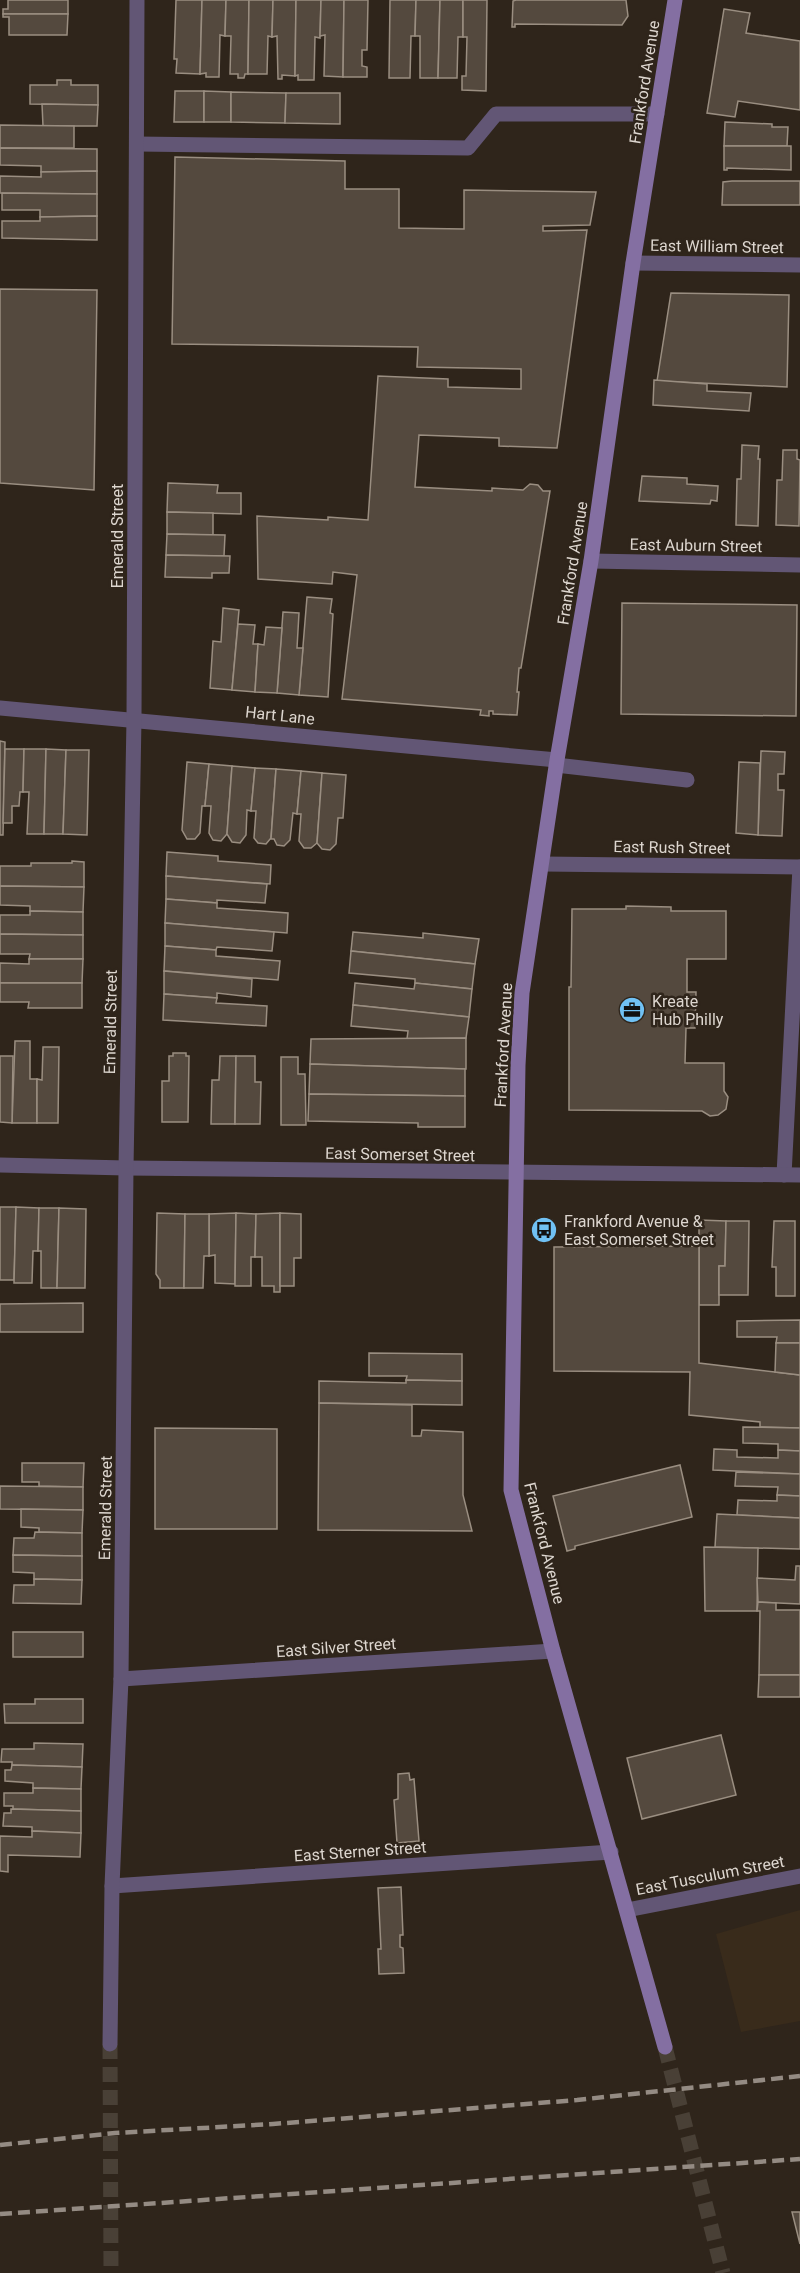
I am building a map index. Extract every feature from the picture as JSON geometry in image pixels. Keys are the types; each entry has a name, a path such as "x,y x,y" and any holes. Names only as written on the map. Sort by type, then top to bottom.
{"main road":[{"name":"Frankford Avenue","path":"665,2047 553,1651 511,1490 519,1025 557,763 591,561 633,263 675,0"}],"street":[{"name":"Emerald Street","path":"110,2044 112,1886 121,1679 126,1168 134,719 137,0"},
{"path":"136,144 468,148 496,114 657,114"},
{"name":"East William Street","path":"633,263 800,265"},
{"name":"East Auburn Street","path":"591,561 800,565"},
{"name":"Hart Lane","path":"0,708 134,719 557,763 687,780"},
{"name":"East Rush Street","path":"543,864 800,867"},
{"path":"784,1175 800,867"},
{"name":"East Somerset Street","path":"0,1165 800,1175"},
{"name":"East Silver Street","path":"121,1679 553,1651"},
{"name":"East Sterner Street","path":"112,1886 611,1852"},
{"name":"East Tusculum Street","path":"627,1910 800,1876"}],"shaded area":[{"path":"800,1910 800,2021 741,2032 716,1934"}],"building":[{"path":"8,0 68,0 68,14 3,14 3,9 8,9"},
{"path":"176,0 202,0 200,74 176,73 177,59 174,59"},
{"path":"202,0 226,0 225,36 220,35 219,77 206,77 206,73 200,74"},
{"path":"226,0 249,0 248,74 245,74 244,78 238,78 238,74 230,74 231,36 225,36"},
{"path":"249,0 273,0 272,37 268,36 267,74 248,74"},
{"path":"273,0 296,0 295,76 282,75 282,79 278,79 277,36 272,37"},
{"path":"296,0 321,0 320,38 315,37 314,80 298,80 298,75 295,76"},
{"path":"321,0 344,0 343,77 324,76 325,35 320,36"},
{"path":"344,0 368,0 367,50 362,50 362,66 367,67 367,77 343,77"},
{"path":"390,0 416,0 415,36 411,36 410,78 389,78"},
{"path":"416,0 440,0 438,78 420,78 420,36 415,36"},
{"path":"440,0 463,0 463,37 458,37 457,78 438,78"},
{"path":"463,0 487,0 486,91 462,90 462,76 466,76 467,37 463,37"},
{"path":"516,0 626,0 628,16 622,25 515,24 515,27 512,27 513,1"},
{"path":"724,9 750,13 746,33 800,41 800,110 738,101 735,117 707,113"},
{"path":"3,14 68,14 67,35 9,35 9,17 3,17"},
{"path":"57,80 71,80 71,85 98,85 98,105 30,104 30,85 57,85"},
{"path":"175,91 204,91 204,122 174,122"},
{"path":"204,91 231,92 231,122 204,122"},
{"path":"231,92 286,93 285,123 231,122"},
{"path":"286,93 340,93 340,124 285,123"},
{"path":"42,104 98,105 97,126 43,126"},
{"path":"725,122 788,127 787,146 724,146"},
{"path":"0,125 74,126 74,148 0,148"},
{"path":"724,146 791,146 791,170 727,168 724,170"},
{"path":"0,148 97,149 97,171 41,172 41,166 0,165"},
{"path":"175,157 345,161 345,189 399,189 399,228 464,229 464,190 596,192 590,225 543,226 543,231 587,230 557,448 499,446 499,438 419,435 415,487 492,491 492,488 523,490 530,484 538,485 543,491 550,491 521,668 519,668 517,715 493,714 493,711 489,711 489,716 480,715 481,710 342,699 357,575 333,572 332,584 258,579 257,516 368,520 378,376 448,379 448,387 521,389 521,369 417,367 418,347 172,344"},
{"path":"97,171 97,194 0,193 0,176 41,177 41,172"},
{"path":"800,181 800,205 722,205 723,182"},
{"path":"2,193 97,194 97,216 40,217 40,210 2,210"},
{"path":"97,216 97,240 2,238 2,221 40,221 40,217"},
{"path":"0,289 97,290 94,490 0,483"},
{"path":"671,293 789,295 787,387 657,381"},
{"path":"654,380 707,384 707,391 751,393 749,411 653,405"},
{"path":"742,445 759,446 758,526 736,525 737,479 741,479"},
{"path":"783,450 797,450 797,459 800,460 799,526 776,525 777,480 782,480"},
{"path":"642,476 687,478 687,484 718,486 717,501 711,500 710,504 639,501"},
{"path":"168,483 218,485 217,493 241,493 241,514 167,512"},
{"path":"167,512 213,513 213,535 167,534"},
{"path":"167,534 225,535 224,556 166,555"},
{"path":"166,555 230,556 229,573 212,573 212,578 165,577"},
{"path":"307,597 332,599 328,697 299,695"},
{"path":"622,603 797,605 796,716 621,714"},
{"path":"223,608 239,610 232,690 210,688 213,641 221,642"},
{"path":"283,612 299,613 297,648 303,648 299,695 277,693"},
{"path":"238,624 255,625 253,644 258,644 255,692 232,690"},
{"path":"266,627 282,628 277,693 255,692 258,644 264,645"},
{"path":"0,741 5,742 3,835 0,835"},
{"path":"5,749 24,749 23,792 20,792 19,806 12,806 12,823 3,823"},
{"path":"24,749 46,749 44,834 27,834 29,792 23,792"},
{"path":"46,749 66,750 63,834 44,834"},
{"path":"66,750 89,750 87,835 63,834"},
{"path":"761,751 785,752 784,774 778,774 778,790 784,790 782,836 758,835"},
{"path":"187,762 209,764 200,833 195,839 187,839 182,830"},
{"path":"739,762 760,763 758,835 736,833"},
{"path":"209,764 232,766 227,834 221,841 213,840 209,833 211,806 205,806"},
{"path":"232,766 255,768 251,811 247,810 246,835 240,843 232,842 227,834"},
{"path":"255,768 276,769 271,838 266,844 258,843 254,838 256,811 251,811"},
{"path":"276,769 301,771 297,814 293,813 290,840 284,846 277,845 274,839 271,839"},
{"path":"301,771 322,773 317,843 311,848 304,848 299,841 301,814 297,814"},
{"path":"322,773 346,775 343,818 338,818 336,844 330,850 322,849 317,843"},
{"path":"167,852 218,856 218,861 271,865 270,884 166,876"},
{"path":"72,861 84,862 84,887 0,886 0,866 31,866 31,863 72,863"},
{"path":"166,876 267,884 265,903 217,900 217,903 166,899"},
{"path":"0,886 84,887 83,912 30,911 30,906 0,905"},
{"path":"166,899 217,903 217,908 288,913 287,933 165,923"},
{"name":"Kreate Hub Philly","path":"626,906 671,907 671,911 726,911 726,959 687,959 687,992 696,992 695,1028 686,1028 685,1063 724,1063 724,1091 728,1097 726,1109 718,1115 710,1116 702,1111 569,1110 569,987 571,987 572,909 626,909"},
{"path":"30,911 83,912 83,935 0,934 0,915 30,915"},
{"path":"165,923 274,932 272,951 165,946"},
{"path":"353,932 423,938 423,933 479,939 475,964 351,951"},
{"path":"0,934 83,935 83,959 29,959 30,954 0,954"},
{"path":"165,946 216,950 216,956 280,961 278,980 164,971"},
{"path":"351,951 475,964 472,989 415,983 415,979 349,973"},
{"path":"29,959 83,959 82,983 0,983 0,963 29,964"},
{"path":"164,971 252,979 251,997 217,993 217,998 164,994"},
{"path":"0,983 82,983 82,1008 28,1008 29,1002 0,1002"},
{"path":"355,983 414,989 415,983 472,989 469,1017 353,1005"},
{"path":"164,994 217,998 216,1003 267,1006 266,1026 163,1020"},
{"path":"353,1005 469,1017 466,1038 407,1039 408,1031 351,1026"},
{"path":"466,1038 466,1069 310,1064 311,1039"},
{"path":"15,1041 30,1041 30,1079 37,1079 37,1123 12,1123"},
{"path":"43,1047 59,1047 58,1123 37,1123 37,1079 42,1080"},
{"path":"173,1053 186,1053 186,1056 189,1056 188,1122 162,1122 162,1081 169,1081 169,1056 173,1056"},
{"path":"0,1056 13,1056 12,1123 0,1122"},
{"path":"220,1056 236,1056 235,1124 211,1124 212,1080 219,1080"},
{"path":"236,1056 255,1056 255,1082 261,1082 260,1124 235,1124"},
{"path":"281,1057 298,1057 298,1074 305,1074 306,1125 281,1125"},
{"path":"310,1064 465,1069 465,1096 309,1094"},
{"path":"309,1094 465,1096 465,1127 418,1127 418,1123 308,1121"},
{"path":"0,1207 16,1207 14,1280 0,1280"},
{"path":"16,1207 39,1208 38,1251 33,1251 32,1283 14,1283"},
{"path":"39,1208 59,1208 57,1288 41,1288 41,1251 38,1251"},
{"path":"59,1208 86,1209 85,1288 57,1288"},
{"path":"157,1213 185,1214 184,1288 160,1288 160,1280 156,1274"},
{"path":"236,1213 235,1284 215,1283 215,1255 209,1256 209,1214"},
{"path":"236,1213 256,1214 255,1257 251,1257 251,1286 235,1286"},
{"path":"280,1213 280,1292 274,1292 274,1286 262,1286 262,1257 255,1257 256,1214"},
{"path":"280,1213 301,1214 301,1258 294,1258 294,1286 280,1286"},
{"path":"185,1214 209,1214 209,1256 204,1256 203,1288 184,1288"},
{"path":"699,1220 726,1221 725,1266 719,1266 719,1305 699,1305"},
{"path":"726,1221 749,1221 748,1295 719,1295 719,1266 725,1266"},
{"path":"774,1221 795,1221 795,1296 776,1296 776,1267 772,1267"},
{"path":"699,1246 699,1363 800,1375 800,1428 760,1427 760,1422 689,1415 690,1372 554,1371 554,1247"},
{"path":"83,1303 83,1332 0,1332 0,1304"},
{"path":"800,1320 800,1343 776,1343 777,1337 737,1337 737,1321"},
{"path":"776,1343 800,1343 800,1375 775,1372"},
{"path":"369,1353 462,1354 462,1381 406,1380 407,1376 369,1376"},
{"path":"406,1380 462,1381 462,1405 319,1403 319,1381 406,1383"},
{"path":"319,1403 412,1405 412,1436 421,1436 422,1430 463,1432 463,1495 472,1531 318,1530"},
{"path":"743,1427 800,1428 800,1451 778,1450 778,1444 743,1443"},
{"path":"155,1428 277,1429 277,1529 155,1529"},
{"path":"714,1449 737,1450 737,1457 778,1458 778,1450 800,1451 800,1474 713,1470"},
{"path":"22,1463 84,1463 83,1487 39,1486 39,1482 22,1482"},
{"path":"680,1465 692,1517 575,1546 575,1549 567,1551 553,1496"},
{"path":"736,1472 800,1474 800,1496 777,1495 778,1487 735,1486"},
{"path":"0,1486 83,1487 83,1510 0,1509"},
{"path":"777,1495 800,1496 800,1518 737,1515 738,1500 777,1501"},
{"path":"21,1509 83,1510 82,1533 39,1532 39,1528 21,1527"},
{"path":"717,1514 800,1518 800,1549 715,1547"},
{"path":"35,1532 82,1533 82,1556 13,1555 14,1538 34,1538"},
{"path":"704,1547 758,1548 757,1611 705,1611"},
{"path":"13,1555 82,1556 82,1580 34,1579 34,1573 13,1572"},
{"path":"796,1566 800,1566 800,1604 758,1602 757,1578 795,1580"},
{"path":"34,1579 82,1580 81,1604 13,1603 14,1585 34,1585"},
{"path":"758,1602 776,1603 776,1610 800,1610 800,1675 759,1675 760,1611 757,1611"},
{"path":"13,1632 83,1632 83,1657 13,1657"},
{"path":"759,1675 800,1675 800,1697 758,1697"},
{"path":"35,1699 83,1699 83,1723 5,1723 4,1704 35,1704"},
{"path":"721,1735 736,1795 642,1819 627,1758"},
{"path":"34,1743 83,1744 82,1767 12,1765 12,1762 1,1762 2,1749 34,1749"},
{"path":"12,1765 82,1767 81,1789 33,1788 33,1783 5,1781 5,1770 11,1770"},
{"path":"409,1773 410,1780 414,1779 419,1841 397,1843 394,1800 398,1799 398,1774"},
{"path":"33,1788 81,1789 81,1811 13,1809 13,1806 4,1806 4,1793 33,1793"},
{"path":"11,1809 81,1811 81,1833 32,1831 32,1827 3,1826 4,1813 11,1813"},
{"path":"32,1831 81,1833 80,1857 8,1855 8,1872 0,1871 0,1836 32,1837"},
{"path":"401,1887 403,1935 400,1935 400,1947 403,1948 404,1973 379,1974 378,1949 381,1949 378,1888"},
{"path":"792,2212 800,2212 800,2244"}],"tunnel":[{"path":"110,2044 111,2273"},
{"path":"665,2047 723,2273"}],"railway":[{"path":"0,2145 115,2133 273,2124 577,2100 800,2076"},
{"path":"0,2214 800,2159"}],"place":[{"name":"Kreate Hub Philly","path":"632,1010"},
{"name":"Frankford Avenue & East Somerset Street","path":"544,1230"}]}
